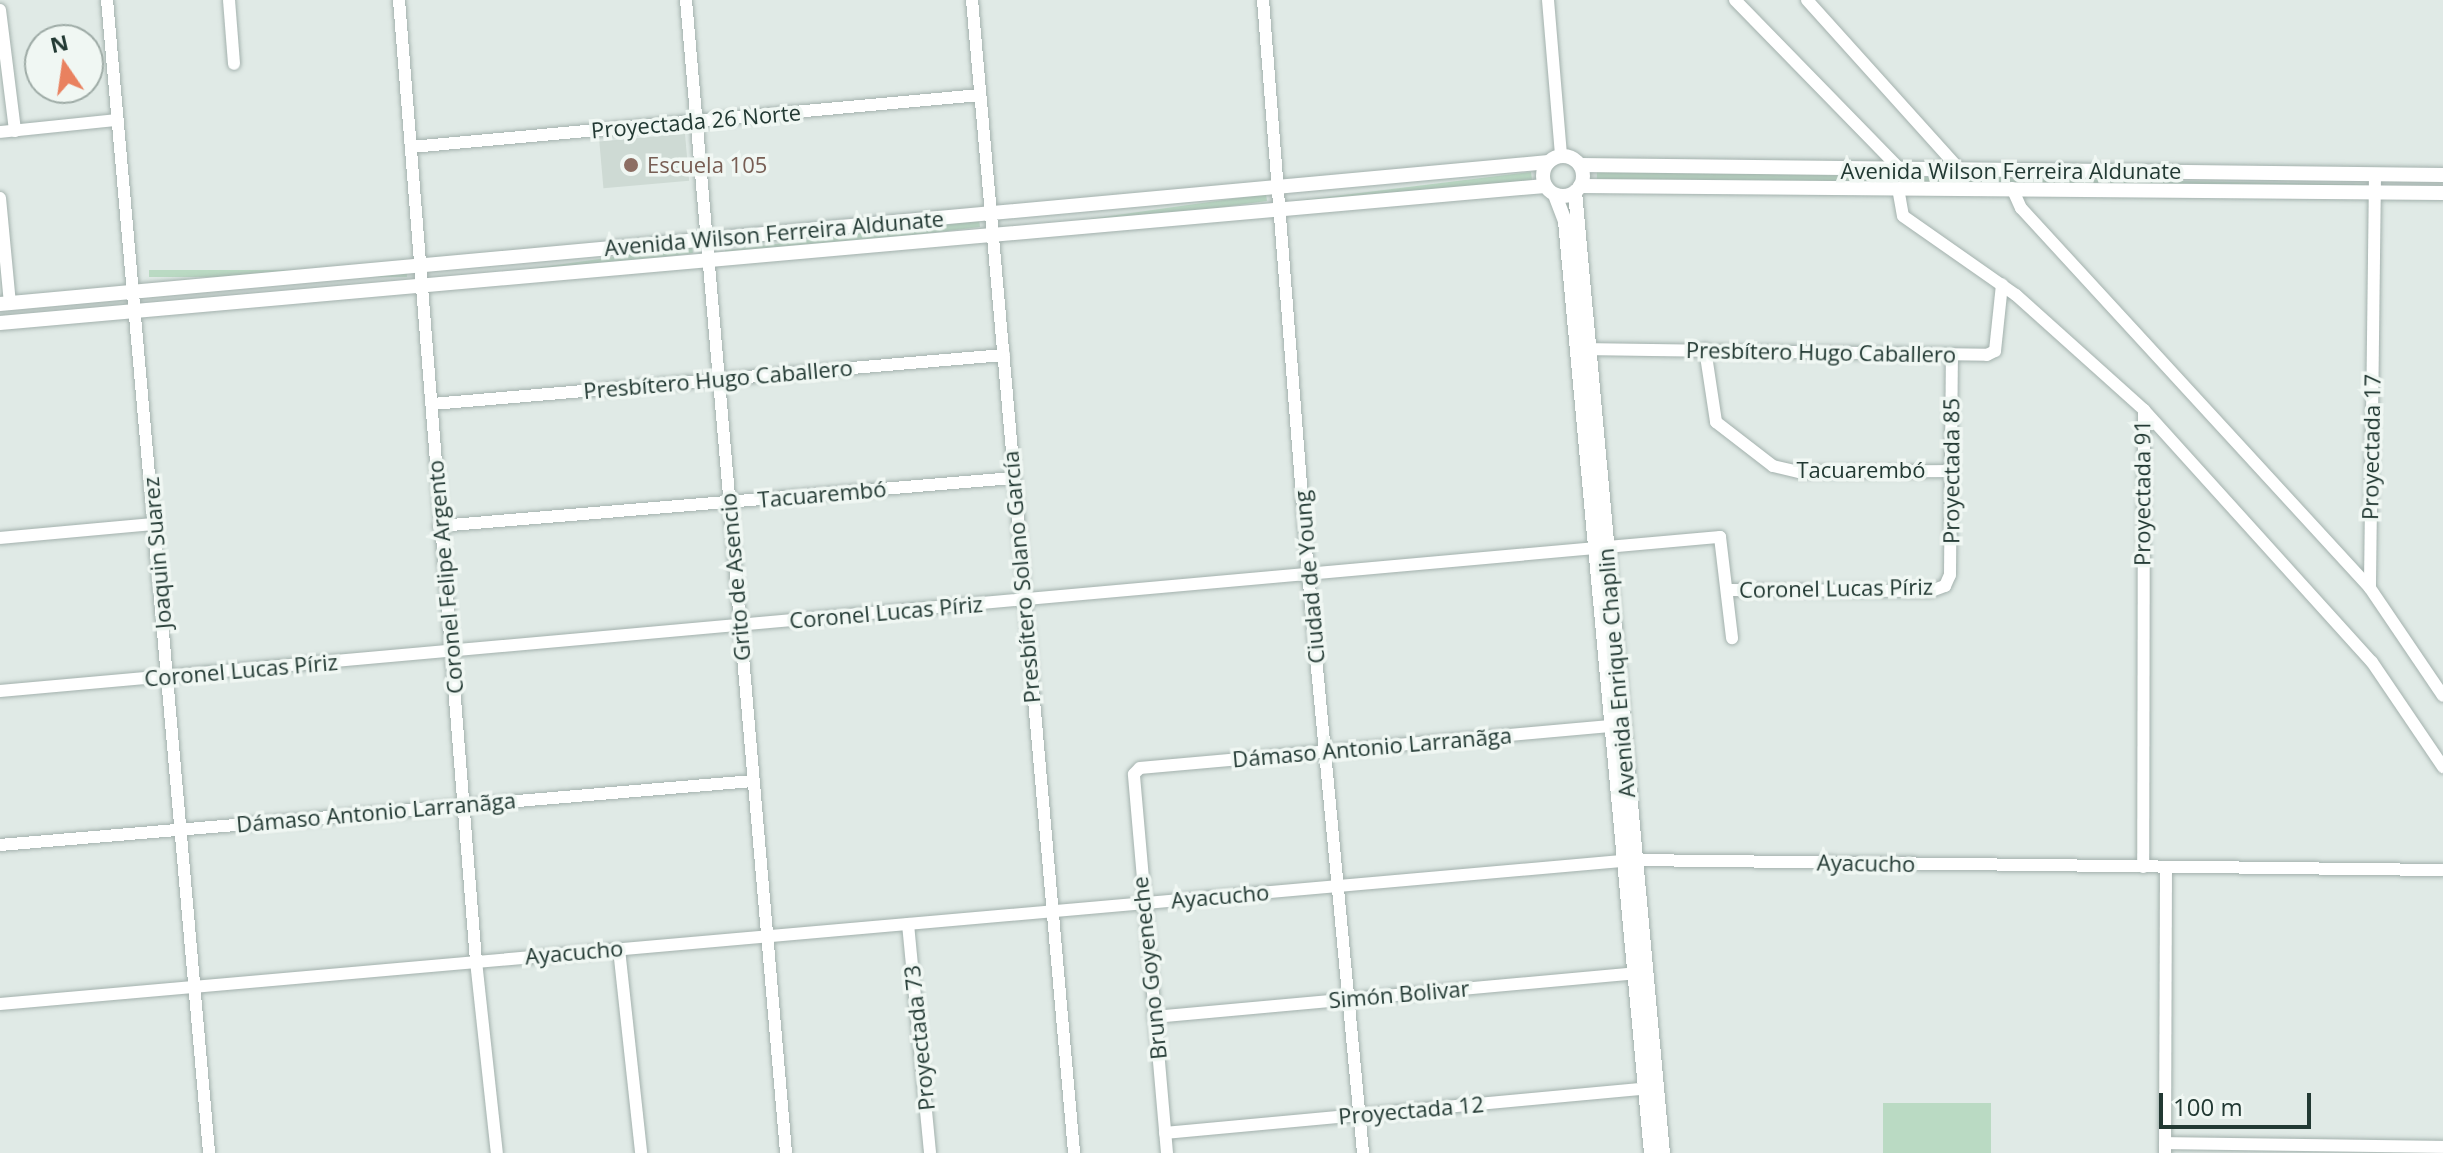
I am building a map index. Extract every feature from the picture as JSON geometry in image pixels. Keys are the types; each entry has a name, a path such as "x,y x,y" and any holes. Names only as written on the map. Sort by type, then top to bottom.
{"street":[{"name":"Joaquin Suarez","path":"107,0 209,1153"},
{"path":"229,0 234,64"},
{"name":"Coronel Felipe Argento","path":"399,0 439,526 476,961 497,1153"},
{"name":"Grito de Asencio","path":"686,0 706,260 786,1153"},
{"name":"Presbítero Solano García","path":"972,0 993,213 1022,599 1074,1153"},
{"name":"Ciudad de Young","path":"1263,0 1308,573 1363,1153"},
{"path":"1548,0 1555,159 1543,174 1550,190"},
{"path":"1735,0 1901,170"},
{"path":"1807,0 1959,169"},
{"path":"0,10 15,131"},
{"name":"Proyectada 26 Norte","path":"411,147 980,95"},
{"path":"0,132 116,120"},
{"path":"1555,159 1580,165"},
{"name":"Avenida Wilson Ferreira Aldunate","path":"5,304 1279,188 1555,159"},
{"name":"Avenida Wilson Ferreira Aldunate","path":"1580,165 2443,175"},
{"name":"Avenida Enrique Chaplin","path":"1580,165 1583,349"},
{"name":"Proyectada 17","path":"2370,588 2375,175"},
{"name":"Proyectada 91","path":"1898,188 1903,216 2002,284 2144,410 2143,867"},
{"path":"2012,188 2021,208 2370,588 2443,696"},
{"name":"Avenida Wilson Ferreira Aldunate","path":"0,323 1281,208 1550,190 2012,188 2443,193"},
{"name":"Avenida Enrique Chaplin","path":"1550,190 1565,221 1583,349 1628,860 1651,1088 1663,1153"},
{"path":"0,198 5,304"},
{"name":"Presbítero Hugo Caballero","path":"1583,349 1952,354 1995,351 2002,284"},
{"name":"Tacuarembó","path":"1705,349 1716,422 1749,452 1773,466 1800,472 1951,471"},
{"name":"Proyectada 85","path":"1945,586 1950,575 1952,354"},
{"name":"Presbítero Hugo Caballero","path":"432,404 1004,355"},
{"path":"2144,410 2372,662 2443,767"},
{"name":"Tacuarembó","path":"439,526 1013,478"},
{"path":"0,538 155,524"},
{"name":"Coronel Lucas Píriz","path":"0,691 1720,537 1732,638"},
{"name":"Coronel Lucas Píriz","path":"1727,590 1931,591 1945,586"},
{"name":"Dámaso Antonio Larranãga","path":"1132,783 1140,768 1616,725"},
{"name":"Dámaso Antonio Larranãga","path":"0,845 752,781"},
{"name":"Bruno Goyeneche","path":"1132,783 1167,1153"},
{"name":"Ayacucho","path":"0,1004 1628,860 2443,870"},
{"path":"2166,867 2165,1148 2443,1147"},
{"name":"Proyectada 73","path":"908,924 930,1153"},
{"path":"619,949 641,1153"},
{"name":"Simón Bolivar","path":"1154,1017 1640,973"},
{"name":"Avenida Enrique Chaplin","path":"1651,1088 1651,1153"},
{"name":"Proyectada 12","path":"1165,1133 1651,1088"}],"shaded area":[{"path":"685,134 689,181 603,188 599,141"}],"green space":[{"path":"1597,171 2365,184 2365,192 1597,179"},
{"path":"1531,172 1532,180 1294,209 1293,201"},
{"path":"1266,194 1267,201 1006,238 1005,231"},
{"path":"979,219 980,227 726,258 725,250"},
{"path":"692,246 693,253 440,288 439,281"},
{"path":"149,270 407,270 407,277 149,277"},
{"path":"1883,1103 1991,1103 1991,1153 1883,1153"}],"place":[{"name":"Escuela 105","path":"631,165"}]}
